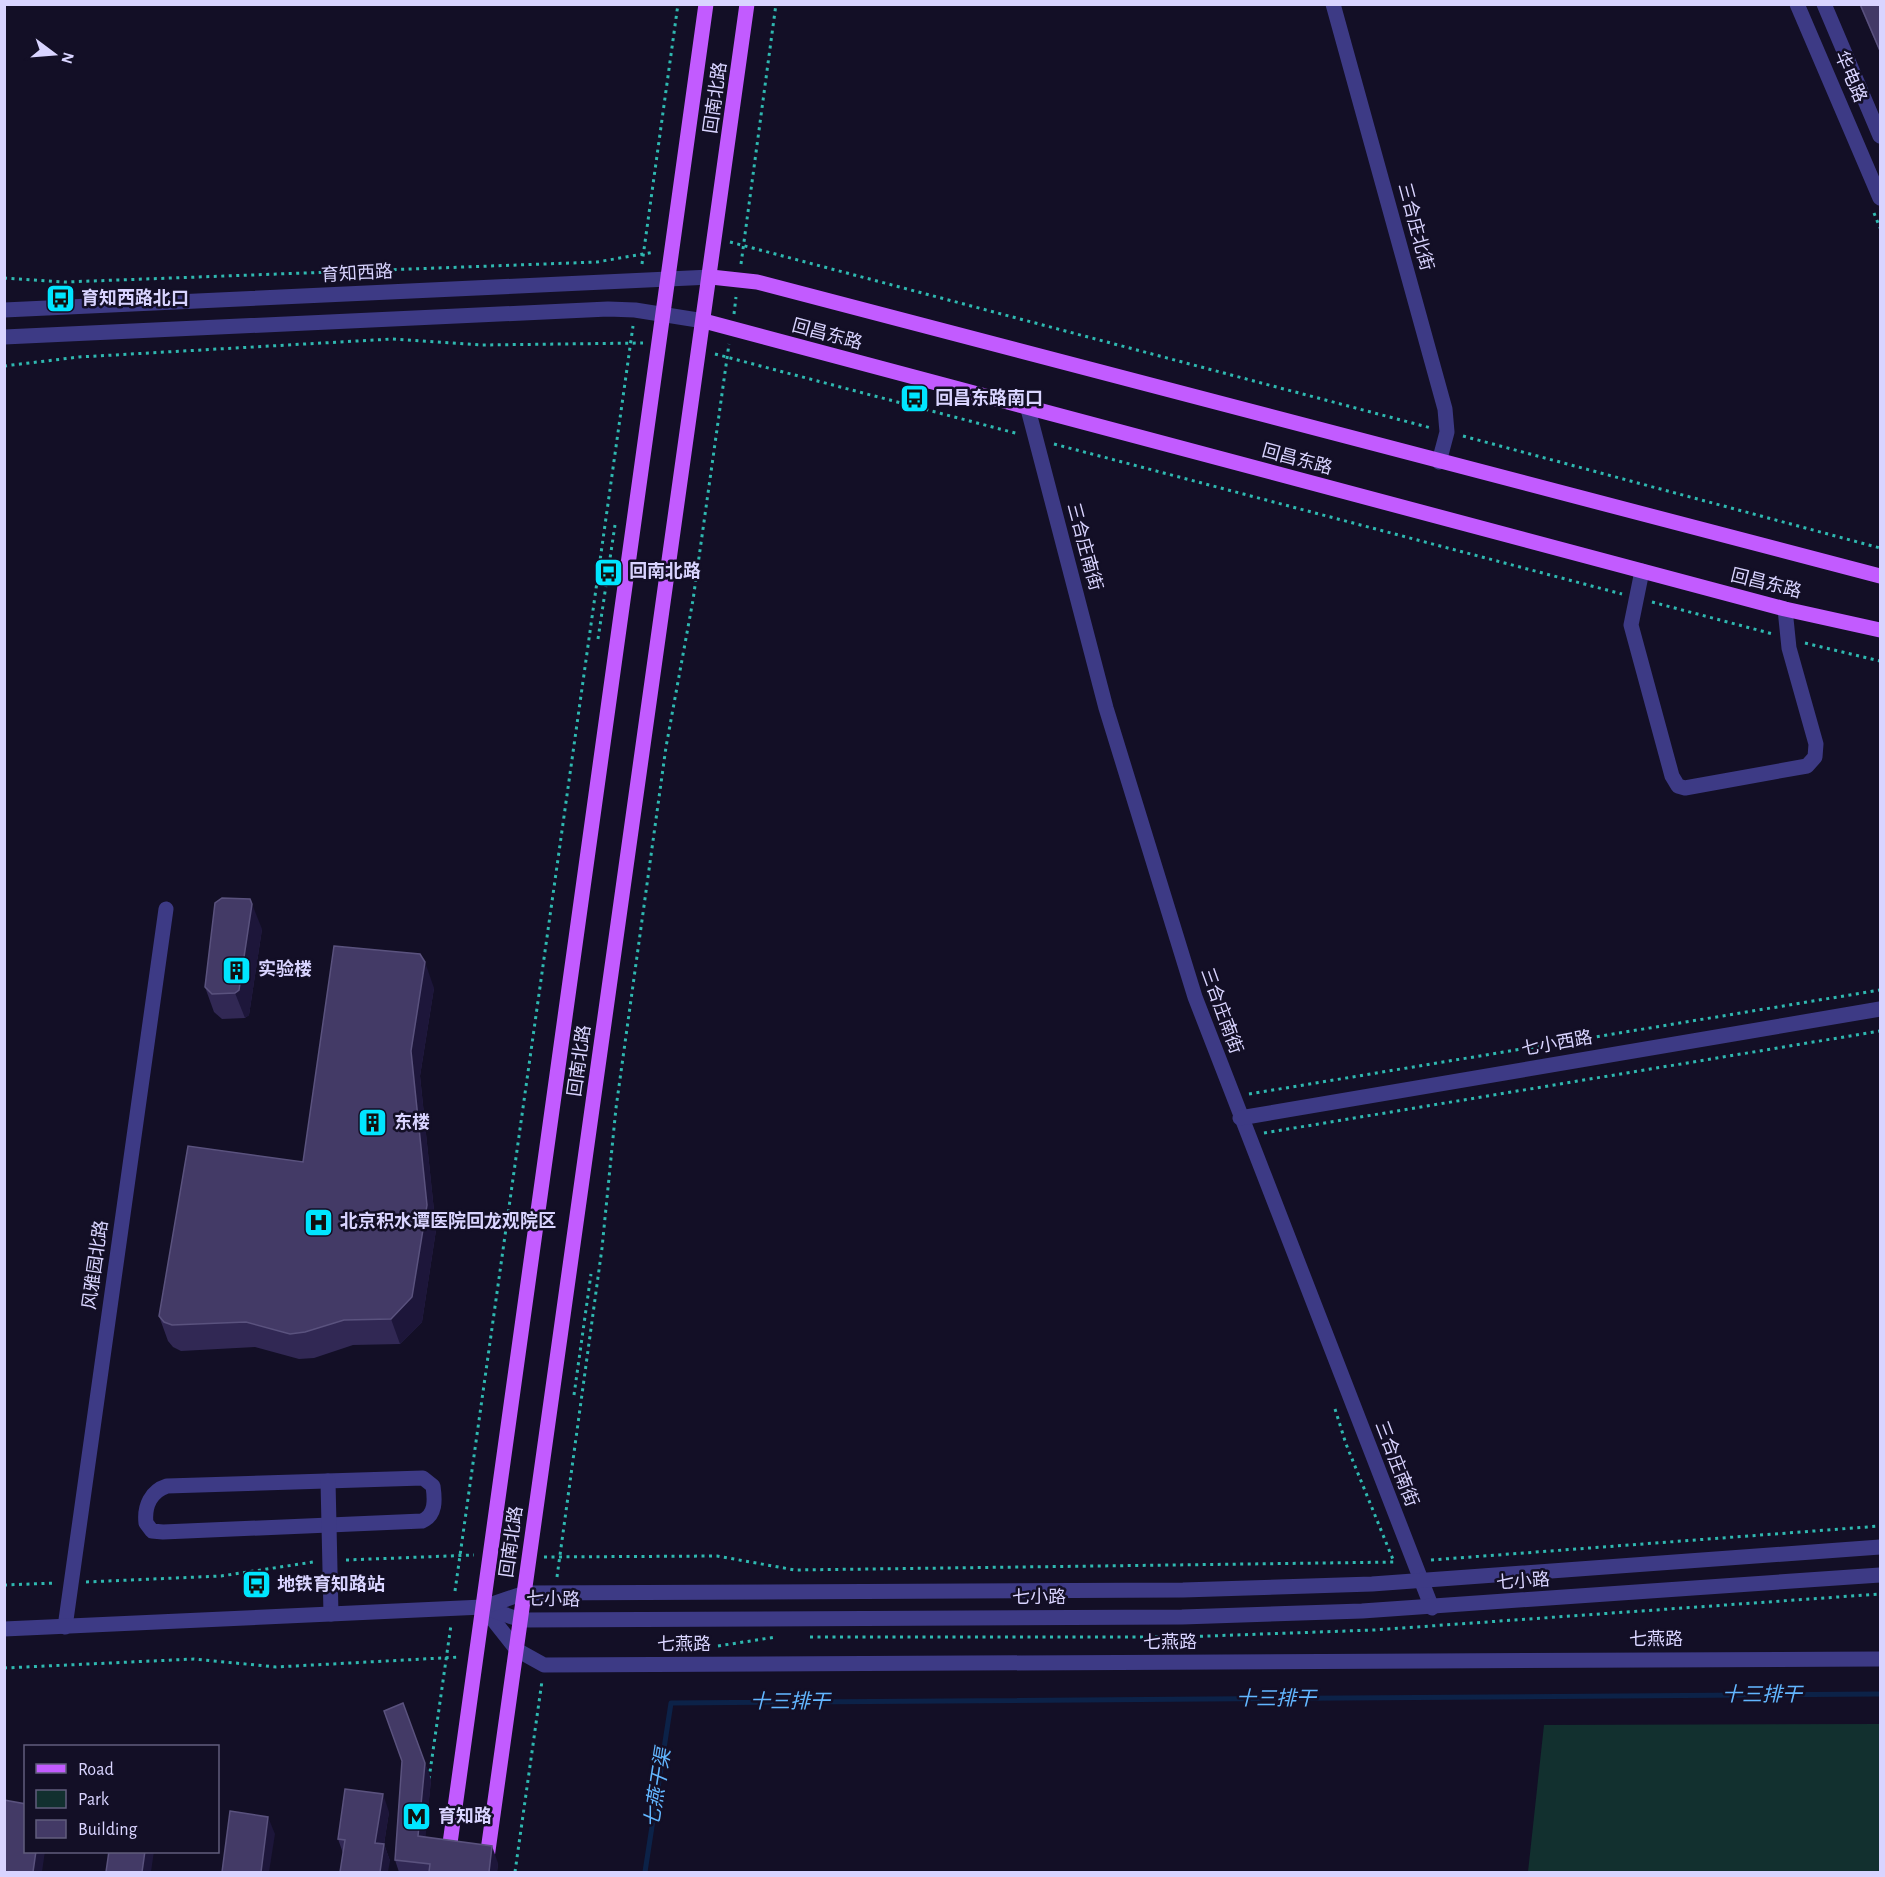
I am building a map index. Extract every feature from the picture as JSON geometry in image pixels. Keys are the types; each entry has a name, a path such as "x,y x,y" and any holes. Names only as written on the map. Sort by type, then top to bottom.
{"main road":[{"name":"回南北路","path":"446,1872 706,4"},
{"name":"回南北路","path":"485,1872 711,277 747,4"},
{"name":"回昌东路","path":"711,277 758,282 1881,576"},
{"name":"回昌东路","path":"704,321 1785,609 1881,630"}],"street":[{"name":"三合庄北街","path":"1333,4 1445,409 1447,432 1439,462"},
{"name":"华电路","path":"1797,4 1881,198"},
{"name":"华电路","path":"1824,4 1881,136"},
{"name":"育知西路","path":"4,310 711,277"},
{"path":"4,337 608,309 664,314 704,321"},
{"name":"三合庄南街","path":"1028,409 1106,708 1151,861 1195,997 1240,1118 1432,1608"},
{"path":"1642,571 1630,625 1672,776 1678,786 1685,788 1807,766 1812,763 1816,744 1787,638 1785,609"},
{"name":"风雅园北路","path":"65,1627 166,909"},
{"name":"七小西路","path":"1240,1118 1881,1009"},
{"path":"423,1478 430,1481 434,1489 433,1510 425,1520 163,1532 148,1528 145,1517 153,1494 167,1486 330,1480 423,1478"},
{"path":"330,1480 333,1614"},
{"name":"七小路","path":"483,1607 525,1593 1183,1590 1421,1581 1881,1547"},
{"name":"七小路","path":"483,1607 521,1620 1182,1617 1432,1608 1881,1575"},
{"path":"4,1629 483,1607"},
{"name":"七燕路","path":"483,1607 517,1650 544,1665 1881,1659"}],"path":[{"path":"646,232 678,4"},
{"path":"744,240 776,4"},
{"path":"716,241 772,251 1881,548"},
{"path":"4,278 66,282 597,262 673,248"},
{"path":"4,366 79,357 392,339 481,345 592,343"},
{"path":"759,365 1881,661"},
{"path":"462,1546 626,374"},
{"path":"560,1549 602,1248 617,1096 666,747 693,600 724,381"},
{"path":"907,397 920,401"},
{"path":"598,639 611,536 615,525"},
{"path":"1266,1091 1881,990"},
{"path":"1279,1131 1881,1031"},
{"path":"574,1395 578,1382 591,1274"},
{"path":"1450,1558 1881,1526"},
{"path":"1382,1532 1394,1562"},
{"path":"106,1581 221,1576 332,1561 437,1556"},
{"path":"585,1557 717,1556 795,1570 1359,1563"},
{"path":"4,1585 16,1585"},
{"path":"799,1637 1180,1637 1374,1630 1881,1594"},
{"path":"713,1647 752,1639 787,1637"},
{"path":"4,1668 194,1659 276,1667 424,1660"},
{"path":"429,1782 443,1680"},
{"path":"516,1872 540,1694"}],"green space":[{"path":"1880,1724 1880,1872 1528,1872 1544,1725"}],"building":[{"path":"1860,4 1881,4 1881,53"},
{"path":"222,898 250,899 252,904 239,990 235,993 212,994 205,987 215,903"},
{"name":"东楼","path":"334,946 420,954 425,962 411,1051 427,1205 412,1297 391,1319 344,1320 305,1332 290,1334 246,1322 172,1325 164,1322 159,1316 188,1146 303,1162"},
{"name":"育知路","path":"403,1703 425,1763 418,1836 492,1846 489,1872 429,1872 430,1864 395,1860 402,1761 384,1711"},
{"path":"345,1789 383,1794 375,1843 384,1844 380,1872 340,1872 345,1840 338,1839"},
{"path":"4,1800 24,1804 24,1853 36,1853 33,1872 4,1872"},
{"path":"230,1811 268,1817 261,1872 222,1872"},
{"path":"109,1853 145,1853 142,1872 106,1872"}],"waterway":[{"name":"十三排干","path":"645,1872 671,1703 1880,1694"}],"place":[{"name":"育知西路北口","path":"60,299"},
{"name":"回昌东路南口","path":"914,399"},
{"name":"回南北路","path":"608,572"},
{"name":"实验楼","path":"237,970"},
{"name":"东楼","path":"373,1123"},
{"name":"北京积水谭医院回龙观院区","path":"319,1222"},
{"name":"地铁育知路站","path":"256,1585"},
{"name":"育知路","path":"417,1817"}],"water label":[{"name":"七燕干渠","path":"658,1788"}]}
